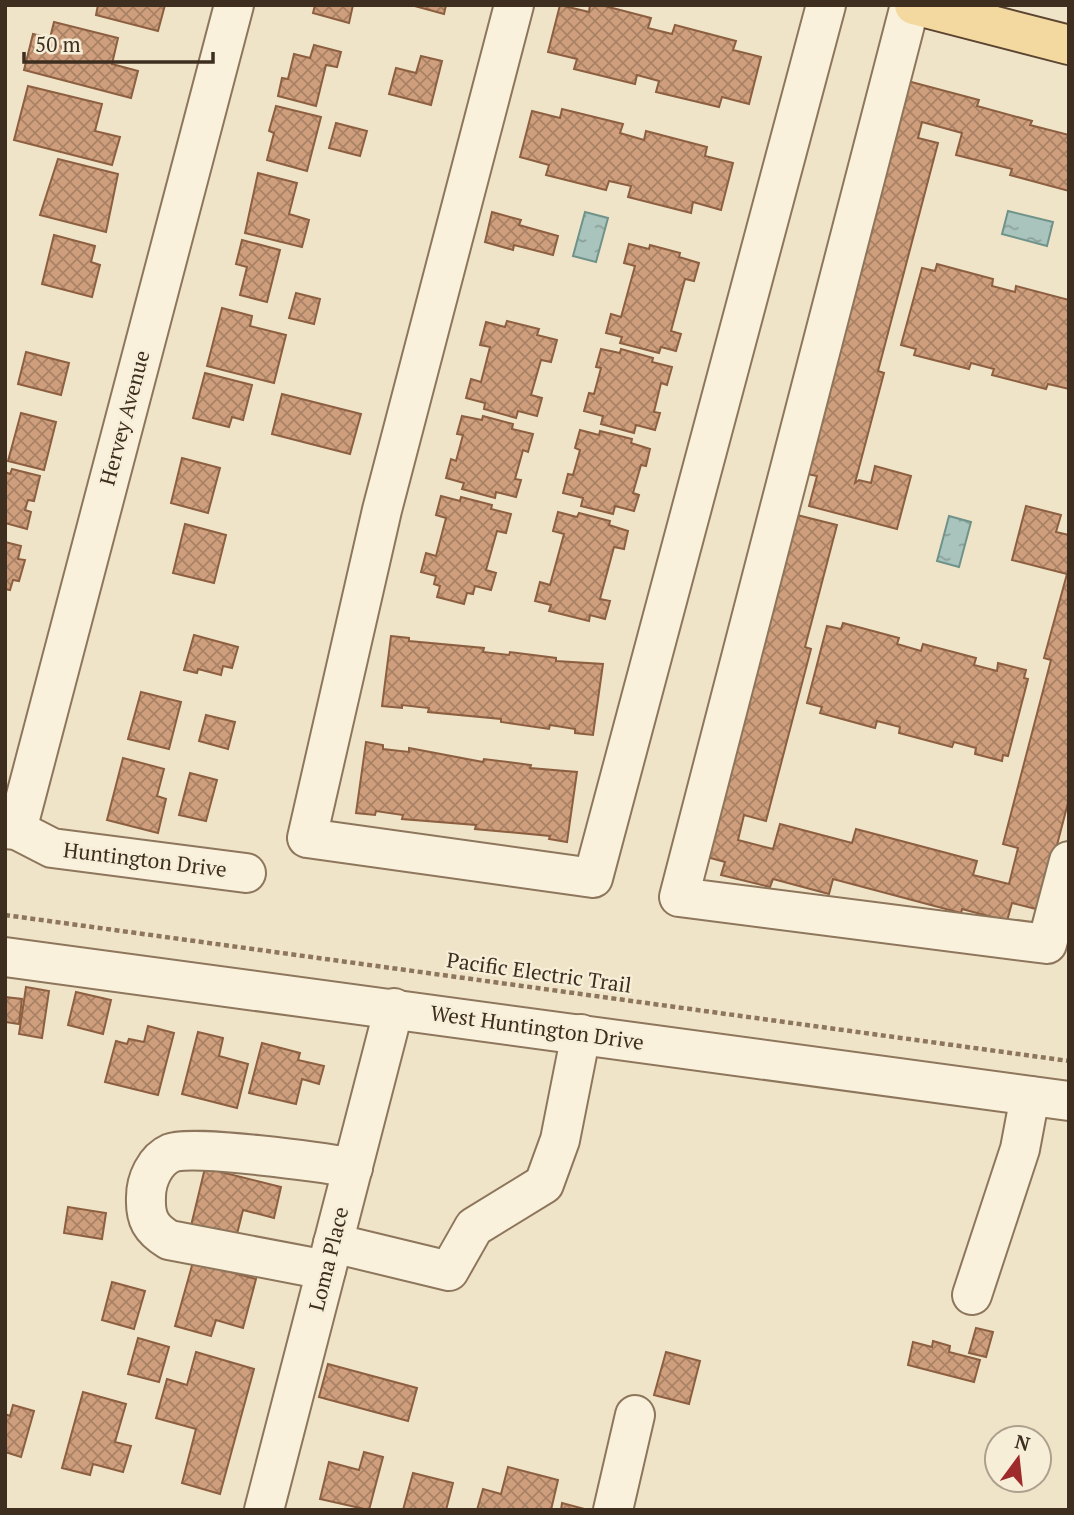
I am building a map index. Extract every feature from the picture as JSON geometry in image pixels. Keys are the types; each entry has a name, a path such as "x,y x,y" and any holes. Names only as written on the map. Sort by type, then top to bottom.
{"main road":[{"path":"912,5 1069,46"}],"street":[{"name":"Hervey Avenue","path":"11,830 234,5"},
{"path":"514,5 382,510 307,838 593,878 826,5"},
{"path":"912,5 679,897 1047,944 1069,861"},
{"name":"Huntington Drive","path":"11,830 52,848 246,873"},
{"name":"West Huntington Drive","path":"5,957 1069,1101"},
{"name":"Loma Place","path":"264,1510 394,1008"},
{"path":"353,1168 307,1160 201,1151 172,1152 153,1168 146,1189 145,1214 155,1231 169,1240 449,1271 474,1227 544,1184 560,1140 581,1034"},
{"path":"972,1295 1020,1149 1030,1096"},
{"path":"614,1510 635,1415"}],"path":[{"name":"Pacific Electric Trail","path":"5,915 1069,1061"}],"water":[{"path":"1008,211 1053,222 1047,246 1002,234"},
{"path":"585,212 608,218 596,262 573,256"},
{"path":"949,516 971,522 959,567 937,561"}],"building":[{"path":"98,5 165,5 158,31 96,15"},
{"path":"315,5 353,5 349,23 313,13"},
{"path":"411,5 446,5 444,14"},
{"path":"560,5 589,12 590,5 601,5 651,18 648,28 672,34 675,25 736,41 733,50 761,57 749,104 722,97 719,107 656,92 659,81 637,75 635,84 574,69 577,59 548,52"},
{"path":"54,22 118,38 112,64 138,71 131,98 24,70 33,34 50,38"},
{"path":"314,45 341,52 337,67 326,65 316,106 278,96 282,78 288,79 294,54 310,58"},
{"path":"421,56 442,61 431,105 389,94 396,68 416,73"},
{"path":"900,79 979,100 977,106 1032,121 1030,125 1069,135 1069,191 1010,175 1012,169 956,155 962,133 922,122 918,138 938,143 878,371 884,373 855,483 859,480 871,483 875,466 911,476 897,529 809,506 817,476 802,473"},
{"path":"28,86 102,104 95,131 120,137 112,165 14,140"},
{"path":"276,106 321,117 307,171 267,160 274,133 269,131"},
{"path":"562,109 623,124 620,133 644,140 646,131 707,147 705,156 733,163 721,210 693,202 691,213 628,197 631,186 609,181 606,190 546,175 549,165 520,157 532,111 560,118"},
{"path":"336,123 367,131 360,156 329,148"},
{"path":"58,159 118,174 106,232 40,215"},
{"path":"258,173 297,183 289,214 309,220 302,247 245,233"},
{"path":"492,212 521,220 519,225 558,236 553,255 514,245 513,250 485,242"},
{"path":"54,235 95,246 91,262 100,265 92,297 42,284"},
{"path":"242,240 280,250 267,302 240,295 247,267 236,264"},
{"path":"629,244 649,249 650,245 680,253 679,257 699,263 694,281 685,279 671,331 681,334 676,351 661,347 659,353 620,343 622,337 606,333 611,314 621,317 635,266 624,263"},
{"path":"937,264 993,279 992,286 1015,292 1016,286 1069,300 1069,389 1048,384 1046,389 992,375 994,369 971,363 969,369 914,355 916,349 901,345 922,268 935,271"},
{"path":"296,293 320,299 314,324 289,318"},
{"path":"222,308 252,316 250,326 286,335 274,383 207,366"},
{"path":"507,321 539,329 537,335 557,340 551,362 541,360 531,395 542,398 537,416 518,411 516,418 484,409 485,403 466,398 471,379 481,382 490,347 480,345 486,322 505,327"},
{"path":"601,349 620,353 621,349 653,358 652,362 672,367 667,385 661,383 654,412 660,413 655,430 636,425 634,433 601,424 603,416 584,411 589,393 594,394 601,368 596,367"},
{"path":"26,352 69,363 61,395 18,384"},
{"path":"205,373 252,385 243,420 232,417 229,427 193,418"},
{"path":"282,394 361,414 350,454 272,434"},
{"path":"21,413 56,422 44,470 8,461"},
{"path":"462,416 482,420 483,416 513,424 512,429 533,434 528,452 523,450 515,479 521,480 516,497 496,492 495,498 462,489 464,483 446,478 451,459 456,461 463,435 457,434"},
{"path":"580,430 599,435 600,431 632,439 631,443 650,449 646,466 641,465 633,493 639,495 634,511 615,506 613,514 581,506 583,498 563,493 568,474 573,475 580,450 575,448"},
{"path":"182,458 220,468 208,513 171,503"},
{"path":"12,469 40,476 34,501 28,500 25,510 31,512 27,529 5,523 5,472 10,474"},
{"path":"441,496 460,501 461,497 492,505 491,509 511,514 506,533 497,531 486,570 496,573 491,590 475,586 473,594 467,593 464,604 437,597 440,586 434,584 436,576 421,572 426,553 436,556 446,518 436,515"},
{"path":"1026,506 1061,515 1056,532 1069,535 1069,799 1040,910 1012,903 1007,921 962,909 961,913 833,879 829,894 773,879 770,887 721,875 725,862 696,854 785,512 837,525 805,647 811,649 766,821 744,815 738,840 773,849 780,824 852,843 856,829 977,861 973,875 1009,884 1018,848 1003,844 1051,660 1044,658 1067,574 1012,560"},
{"path":"558,512 577,517 579,513 610,521 609,525 628,531 624,549 614,547 600,599 610,601 605,619 590,615 589,621 549,611 551,605 535,601 540,582 550,585 564,534 553,531"},
{"path":"185,524 226,535 214,583 173,573"},
{"path":"5,542 21,546 18,559 25,560 19,581 13,580 10,590 5,589"},
{"path":"843,623 899,638 897,644 921,651 923,644 976,658 974,665 997,671 998,663 1026,670 1024,678 1028,679 1008,756 1003,755 1002,761 975,754 976,748 954,742 952,747 899,733 900,727 877,721 875,728 820,713 822,707 807,703 827,626 841,629"},
{"path":"194,635 238,647 232,668 223,666 221,675 198,669 197,673 184,670"},
{"path":"391,636 409,638 409,641 484,648 483,652 509,655 510,652 556,658 556,661 603,664 593,735 575,733 575,729 550,725 549,729 501,722 501,719 428,712 429,708 382,706"},
{"path":"141,692 181,702 169,749 128,739"},
{"path":"206,715 235,722 228,749 199,741"},
{"path":"366,742 383,745 383,749 409,752 409,748 483,762 484,759 531,765 530,768 577,772 567,842 549,839 550,836 475,829 476,825 402,819 403,815 376,811 375,815 356,813"},
{"path":"123,758 164,769 157,796 166,799 158,833 107,820"},
{"path":"190,773 217,780 206,821 179,815"},
{"path":"26,987 49,991 42,1038 19,1034"},
{"path":"76,992 111,1000 103,1034 68,1025"},
{"path":"5,997 22,999 19,1024 5,1022"},
{"path":"148,1026 174,1033 158,1095 105,1082 116,1041 127,1044 129,1039 144,1042"},
{"path":"198,1032 223,1038 219,1056 248,1064 237,1108 182,1094"},
{"path":"262,1043 300,1053 298,1060 324,1066 319,1084 302,1079 296,1104 249,1093"},
{"path":"205,1168 281,1187 274,1218 243,1210 234,1246 189,1234"},
{"path":"68,1207 106,1213 102,1239 64,1233"},
{"path":"193,1262 256,1279 243,1328 216,1320 211,1336 175,1326"},
{"path":"112,1282 145,1291 134,1329 102,1320"},
{"path":"976,1328 993,1332 986,1357 969,1353"},
{"path":"138,1338 169,1347 159,1382 128,1374"},
{"path":"933,1341 950,1346 949,1352 980,1360 974,1382 908,1365 913,1342 932,1347"},
{"path":"196,1352 254,1369 220,1494 182,1483 196,1429 156,1418 167,1379 187,1385"},
{"path":"666,1352 700,1361 689,1404 654,1395"},
{"path":"328,1364 417,1388 408,1421 319,1397"},
{"path":"83,1392 126,1404 115,1442 131,1446 123,1472 93,1464 90,1475 62,1468"},
{"path":"13,1405 34,1411 21,1457 5,1452 5,1414 10,1416"},
{"path":"364,1452 383,1457 369,1510 320,1499 329,1462 359,1470"},
{"path":"508,1467 558,1480 551,1510 477,1510 483,1489 501,1494"},
{"path":"413,1473 453,1483 446,1510 403,1510"},
{"path":"562,1503 588,1510 561,1510"}]}
